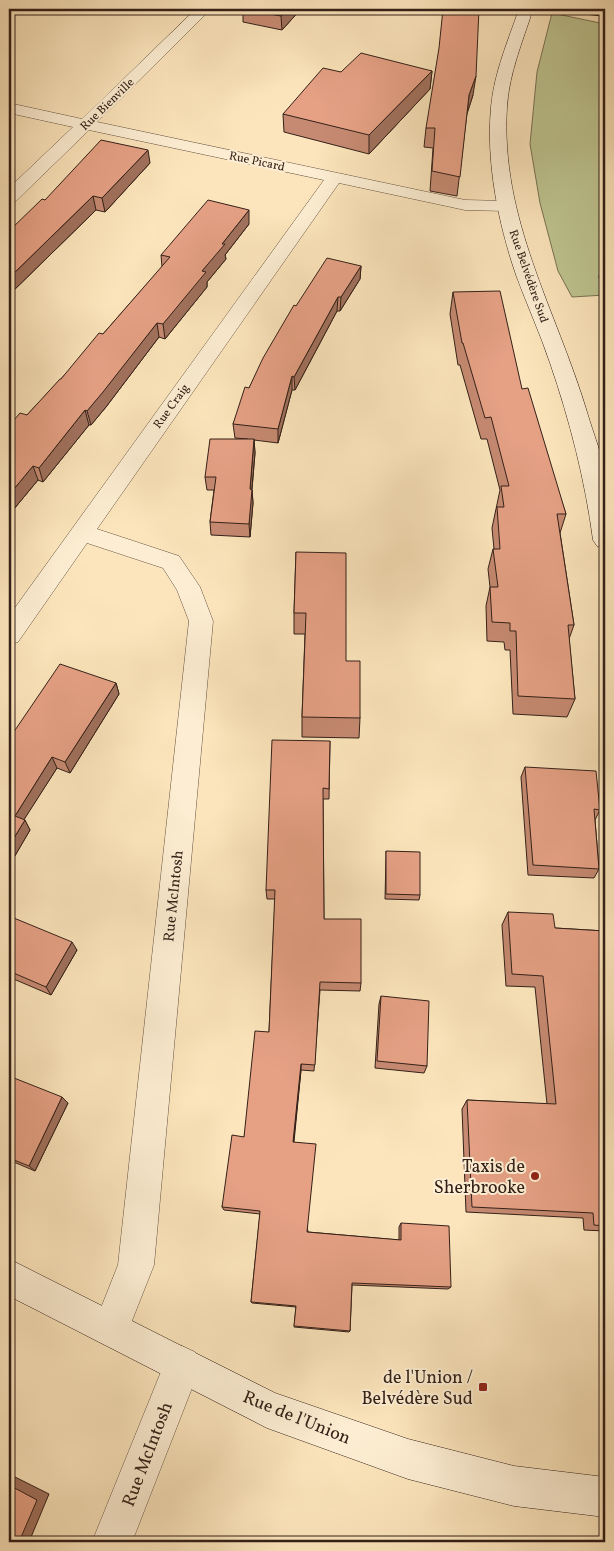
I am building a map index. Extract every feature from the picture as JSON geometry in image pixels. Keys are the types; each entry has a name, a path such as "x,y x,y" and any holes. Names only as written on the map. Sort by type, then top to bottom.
{"street":[{"name":"Rue Bienville","path":"9,198 204,9"},
{"name":"Rue Belvédère Sud","path":"526,9 506,74 499,106 498,155 506,206 522,262 560,362 585,440 605,540"},
{"name":"Rue Picard","path":"9,108 464,205 506,206"},
{"name":"Rue Craig","path":"9,635 334,178"},
{"name":"Rue McIntosh","path":"81,532 171,562 188,587 201,621 136,1265 111,1328"},
{"name":"Rue de l'Union","path":"9,1277 268,1409 408,1460 514,1486 605,1498"},
{"name":"Rue McIntosh","path":"112,1542 182,1365"}],"green space":[{"path":"552,13 605,24 605,268 598,277 605,280 605,295 572,297 558,271 540,203 530,144 537,72"}],"building":[{"path":"243,9 289,9 281,16"},
{"path":"443,9 479,9 476,76 469,95 460,177 432,171 435,128 426,128 439,48"},
{"path":"361,53 432,71 369,135 283,114 323,68 341,72"},
{"path":"101,140 148,150 102,198 93,196 9,278 9,231 42,199 45,200"},
{"path":"208,200 249,210 222,244 225,244 202,271 206,272 163,324 157,323 103,392 87,411 85,410 39,468 33,466 9,495 9,426 20,413 27,415 61,379 99,333 103,334 170,257 161,255"},
{"path":"327,258 361,266 341,297 338,297 294,377 292,376 278,429 233,424 245,387 249,388 263,358 294,305 296,306"},
{"path":"500,291 522,389 528,388 566,514 557,514 574,625 568,625 575,699 518,696 516,631 510,631 510,623 492,622 490,587 498,587 493,549 500,549 497,507 504,507 501,486 509,486 491,417 485,418 462,343 453,292"},
{"path":"210,439 254,439 249,524 210,522 216,477 205,477"},
{"path":"296,552 346,553 346,661 360,661 360,718 302,717 306,613 294,613"},
{"path":"60,664 116,683 65,762 52,757 15,816 25,820 9,846 9,739"},
{"path":"272,740 330,741 329,789 323,788 324,919 361,919 361,983 320,982 315,1065 301,1064 293,1142 316,1144 307,1232 401,1240 401,1223 449,1226 451,1287 352,1283 350,1331 294,1326 296,1306 251,1302 260,1211 222,1207 232,1135 244,1137 255,1031 269,1032 275,890 266,890"},
{"path":"525,767 596,771 600,810 594,809 599,869 533,865"},
{"path":"386,851 420,852 420,895 386,894"},
{"path":"508,912 553,914 555,928 605,931 605,1226 594,1225 593,1213 472,1207 467,1100 556,1104 543,976 512,974"},
{"path":"9,916 72,942 46,987 9,971"},
{"path":"381,996 429,1001 427,1066 377,1061"},
{"path":"9,1076 62,1097 29,1166 9,1158"},
{"path":"9,1485 37,1500 19,1542 9,1542"}],"place":[{"name":"Taxis de Sherbrooke","path":"535,1176"},
{"name":"de l'Union / Belvédère Sud","path":"483,1387"}]}
